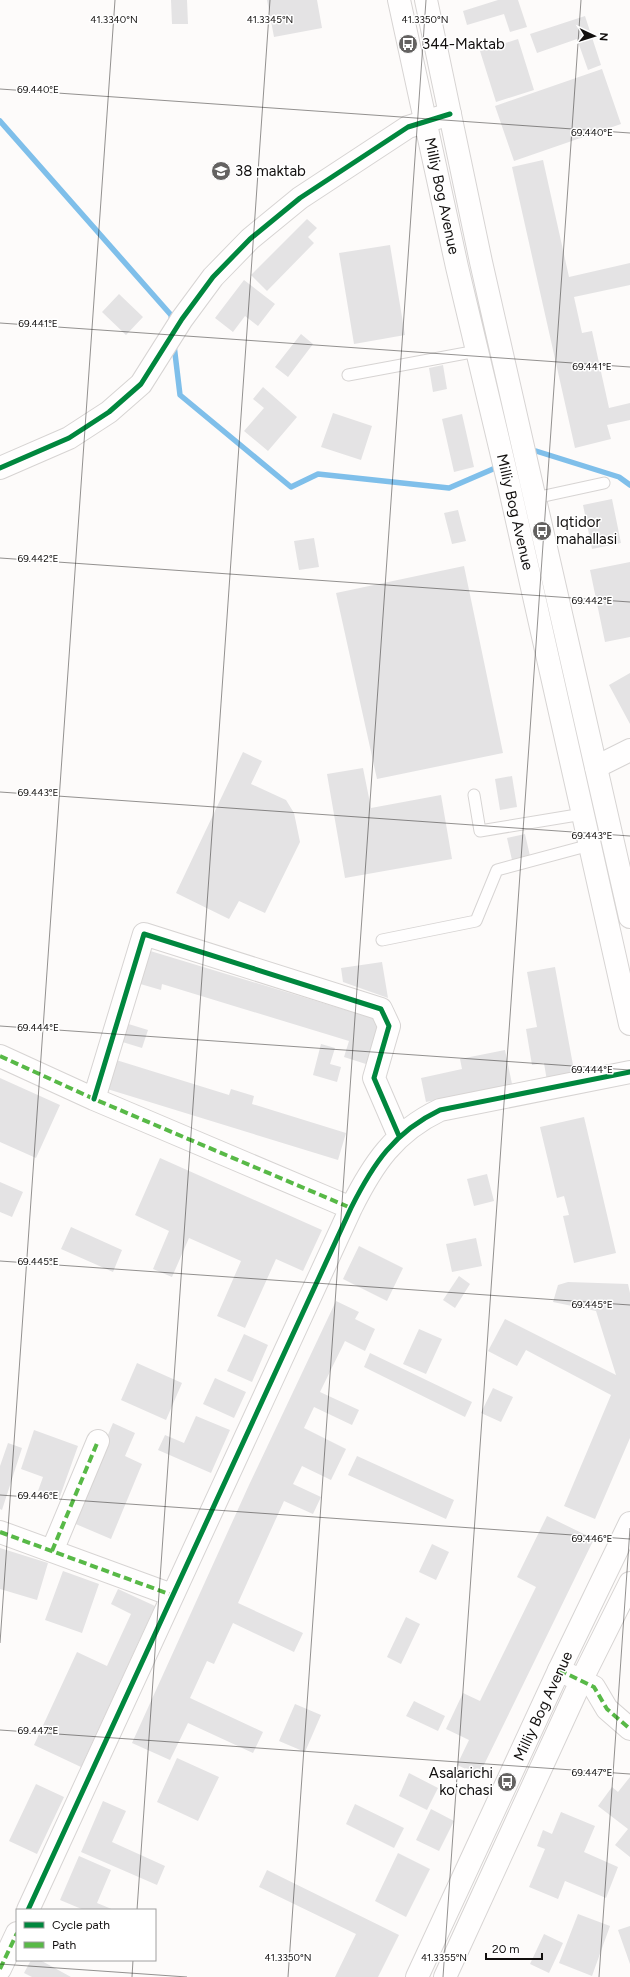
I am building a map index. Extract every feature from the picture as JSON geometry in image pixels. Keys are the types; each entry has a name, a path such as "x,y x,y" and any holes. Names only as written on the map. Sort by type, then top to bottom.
{"street":[{"name":"Milliy Bog Avenue","path":"400,0 457,267 509,485 630,1024"},
{"name":"Milliy Bog Avenue","path":"426,0 481,262 630,917"},
{"path":"0,468 69,438 109,412 141,384 182,319 213,277 250,239 300,198 408,127 426,120 450,114"},
{"path":"457,267 481,262"},
{"path":"596,767 630,750"},
{"path":"94,1099 144,934 381,1009 389,1026 374,1078 399,1136"},
{"path":"0,1056 94,1099 351,1208"},
{"path":"28,1909 351,1208 371,1170 399,1136 426,1117 446,1109 630,1072"},
{"path":"52,1551 98,1441"},
{"name":"Milliy Bog Avenue","path":"417,1977 559,1670 630,1523"},
{"path":"0,1532 172,1595"},
{"name":"Milliy Bog Avenue","path":"444,1977 581,1681 630,1583"},
{"path":"559,1670 594,1687 607,1708 630,1729"},
{"path":"3,1957 16,1935"},
{"path":"435,1936 458,1947"}],"lane":[{"path":"348,375 477,351"},
{"path":"533,488 604,483"},
{"path":"474,795 480,831 583,814"},
{"path":"382,940 476,921 498,870 590,845"}],"building":[{"path":"171,0 187,0 188,24 172,24"},
{"path":"267,0 317,0 322,28 274,37"},
{"path":"498,0 518,0 527,27 510,32 504,14 467,25 463,11"},
{"path":"585,16 601,65 588,70 577,39 537,53 530,34"},
{"path":"518,39 534,90 496,102 480,51"},
{"path":"602,69 621,124 514,161 495,106"},
{"path":"543,160 569,277 630,263 630,285 574,297 582,333 592,331 609,408 630,403 630,420 607,425 611,439 575,448 512,167"},
{"path":"307,219 317,228 308,237 314,243 267,291 251,275"},
{"path":"390,245 405,335 354,344 339,253"},
{"path":"244,280 275,304 258,326 245,316 233,332 215,318"},
{"path":"119,294 143,317 126,335 102,312"},
{"path":"301,334 313,344 288,377 275,367"},
{"path":"443,365 447,389 433,392 429,368"},
{"path":"263,387 297,417 268,451 244,431 264,408 253,399"},
{"path":"333,413 372,426 361,460 321,447"},
{"path":"462,414 474,467 454,472 442,419"},
{"path":"612,499 621,543 592,549 583,505"},
{"path":"458,510 466,541 452,544 444,513"},
{"path":"314,538 319,567 299,570 294,541"},
{"path":"630,562 630,637 605,642 590,570"},
{"path":"464,566 503,753 377,779 336,593"},
{"path":"630,673 630,724 609,685"},
{"path":"243,752 262,761 251,784 286,800 294,813 300,842 265,913 239,901 229,919 176,893"},
{"path":"363,768 371,808 441,795 452,859 345,878 327,774"},
{"path":"512,776 517,807 500,810 495,779"},
{"path":"525,834 530,856 512,860 507,838"},
{"path":"147,950 382,1021 369,1065 344,1057 349,1041 162,984 161,990 137,983"},
{"path":"382,962 388,998 343,982 341,968"},
{"path":"555,967 575,1076 547,1081 544,1063 532,1065 526,1029 537,1027 527,972"},
{"path":"122,1022 148,1030 142,1048 116,1040"},
{"path":"321,1044 335,1048 330,1064 341,1067 337,1082 313,1075"},
{"path":"505,1050 512,1084 426,1102 421,1078 462,1069 460,1059"},
{"path":"113,1059 229,1095 231,1089 254,1096 252,1104 346,1133 338,1160 104,1088"},
{"path":"0,1078 60,1105 36,1158 0,1142"},
{"path":"584,1117 616,1253 574,1263 563,1216 569,1215 564,1196 557,1198 540,1127"},
{"path":"160,1158 322,1230 303,1271 276,1259 245,1328 217,1316 241,1261 189,1238 172,1277 153,1269 169,1231 135,1215"},
{"path":"487,1174 494,1201 474,1206 467,1179"},
{"path":"0,1182 23,1192 12,1217 0,1212"},
{"path":"71,1227 122,1250 113,1272 61,1249"},
{"path":"476,1238 482,1266 452,1272 446,1244"},
{"path":"359,1246 403,1268 387,1301 343,1279"},
{"path":"459,1276 470,1284 455,1308 443,1300"},
{"path":"568,1282 628,1284 630,1293 630,1438 595,1519 564,1506 611,1395 526,1350 517,1366 488,1351 505,1319 616,1375 596,1311 553,1302 558,1285"},
{"path":"336,1301 359,1312 355,1319 375,1329 365,1351 345,1341 320,1392 359,1410 352,1425 314,1407 304,1428 346,1449 331,1480 302,1466 293,1484 321,1497 313,1514 284,1501 238,1603 303,1633 294,1652 233,1623 214,1664 207,1661 190,1698 263,1732 253,1753 188,1723 170,1760 132,1743 249,1485"},
{"path":"419,1329 442,1339 426,1374 403,1364"},
{"path":"244,1334 268,1345 252,1382 227,1371"},
{"path":"370,1353 472,1402 465,1417 364,1367"},
{"path":"137,1363 182,1383 166,1420 121,1400"},
{"path":"215,1378 246,1392 234,1418 203,1404"},
{"path":"493,1388 513,1397 501,1422 481,1413"},
{"path":"196,1416 230,1430 211,1473 158,1450 165,1435 184,1443"},
{"path":"113,1423 135,1433 125,1456 142,1464 111,1539 71,1522"},
{"path":"34,1430 78,1446 59,1499 38,1491 43,1477 21,1469"},
{"path":"8,1443 22,1448 2,1510 0,1509 0,1466"},
{"path":"357,1456 454,1500 446,1519 348,1475"},
{"path":"547,1516 594,1539 479,1775 457,1765 469,1740 446,1729 463,1693 480,1701 536,1587 517,1577"},
{"path":"432,1544 449,1552 436,1580 419,1572"},
{"path":"0,1548 48,1563 37,1600 0,1589"},
{"path":"63,1571 99,1584 82,1633 45,1620"},
{"path":"118,1589 155,1606 81,1767 34,1745 77,1652 107,1666 131,1614 111,1604"},
{"path":"406,1617 420,1624 401,1664 387,1657"},
{"path":"414,1701 445,1716 438,1731 406,1716"},
{"path":"295,1704 321,1715 305,1752 279,1741"},
{"path":"177,1758 219,1777 198,1821 157,1802"},
{"path":"409,1773 438,1788 427,1810 399,1796"},
{"path":"630,1777 630,1857 615,1845 628,1829 598,1806 612,1787 618,1792"},
{"path":"36,1784 64,1797 37,1854 9,1841"},
{"path":"103,1801 126,1811 112,1842 165,1866 157,1885 81,1852"},
{"path":"355,1804 404,1828 394,1848 346,1824"},
{"path":"431,1809 454,1821 439,1851 416,1840"},
{"path":"561,1812 595,1826 584,1852 618,1867 606,1898 565,1881 558,1899 529,1887 545,1849 537,1846 543,1830 552,1834"},
{"path":"398,1853 430,1869 406,1917 375,1901"},
{"path":"79,1856 111,1870 97,1903 112,1909 82,1909 60,1900"},
{"path":"267,1870 399,1935 378,1977 335,1977 356,1934 259,1887"},
{"path":"578,1914 610,1926 592,1976 559,1963"},
{"path":"630,1926 630,1964 618,1930"},
{"path":"544,1934 563,1943 549,1973 530,1964"},
{"path":"30,1961 42,1961 71,1977 32,1977 24,1973"}],"waterway":[{"path":"0,121 171,315 172,322"},
{"path":"174,345 180,395 291,487 318,474 449,488 500,466"},
{"path":"530,454 536,451 619,477 630,485"}],"marked path":[{"path":"0,1056 94,1099 351,1208"},
{"path":"52,1551 98,1441"},
{"path":"0,1532 172,1595"},
{"path":"559,1670 594,1687 607,1709 630,1729"},
{"path":"0,1969 16,1935"}],"cycle path":[{"path":"0,468 69,438 109,412 141,384 182,319 213,277 250,239 300,198 408,127 450,114"},
{"path":"94,1099 144,934 381,1009 389,1026 374,1078 399,1136"},
{"path":"28,1909 351,1208 377,1163 397,1139 410,1128 440,1110 630,1072"}],"place":[{"name":"344-Maktab","path":"408,44"},
{"name":"38 maktab","path":"221,171"},
{"name":"Iqtidor mahallasi","path":"542,531"},
{"name":"Asalarichi koʻchasi","path":"507,1782"}]}
